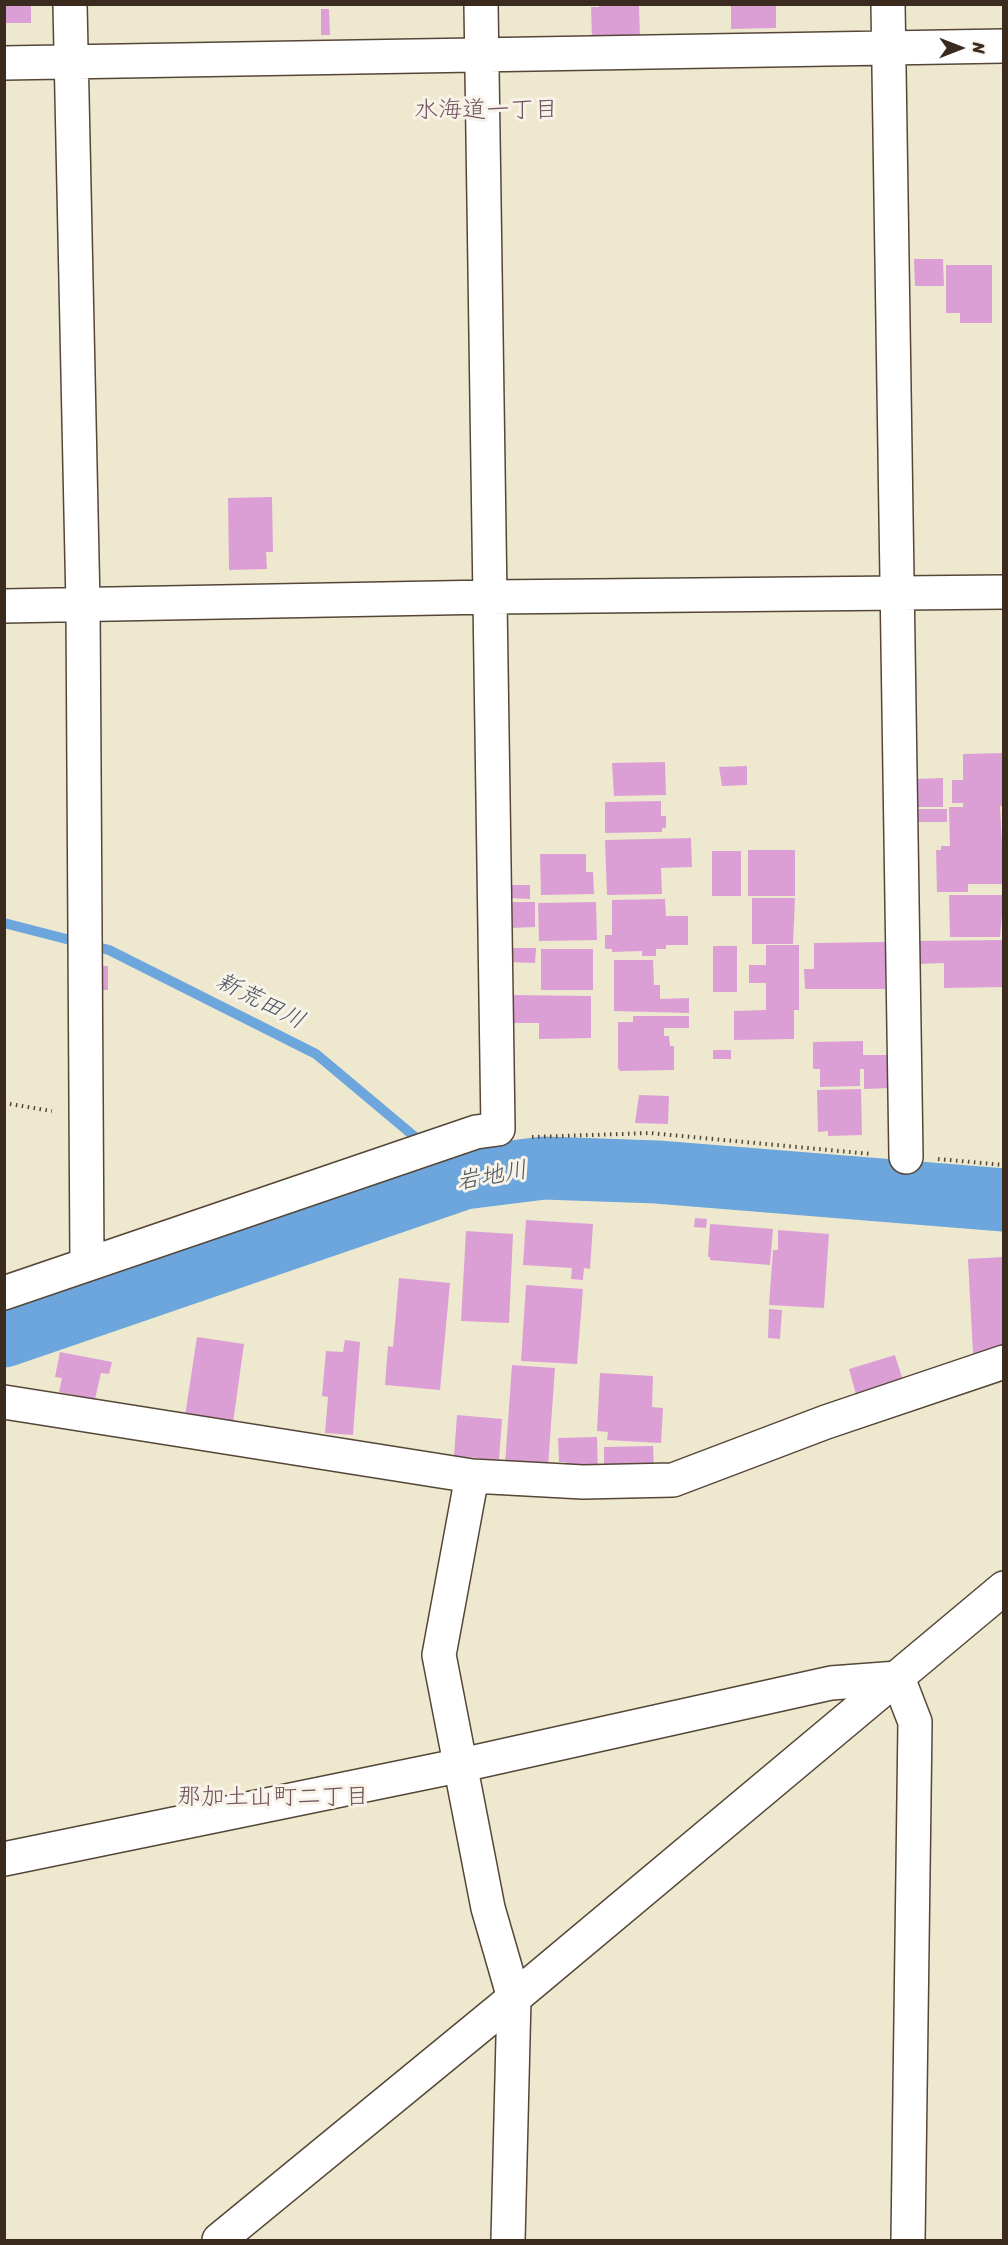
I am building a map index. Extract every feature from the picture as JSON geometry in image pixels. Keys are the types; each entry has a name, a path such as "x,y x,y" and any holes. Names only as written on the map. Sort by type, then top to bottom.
{"street":[{"path":"69,4 83,604 87,1263"},
{"path":"4,1293 476,1132 498,1128 481,4"},
{"path":"888,4 906,1157"},
{"path":"4,63 1004,46"},
{"path":"4,606 491,597 1004,592"},
{"path":"4,1402 472,1476 583,1482 673,1480 826,1422 1004,1362"},
{"path":"472,1476 439,1655 488,1908 514,1998 508,2241"},
{"path":"219,2241 514,1998 1004,1588"},
{"path":"4,1859 462,1765 831,1683 898,1678"},
{"path":"898,1678 915,1722 908,2241"}],"path":[{"path":"4,1103 86,1117"},
{"path":"498,1128 525,1137 650,1133 1004,1165"}],"building":[{"path":"4,4 31,4 31,23 4,23"},
{"path":"731,4 776,4 776,28 731,29"},
{"path":"599,5 639,5 640,39 592,40 591,7 599,7"},
{"path":"321,9 329,9 330,35 321,35"},
{"path":"914,259 943,259 944,286 915,286"},
{"path":"946,265 992,265 992,323 960,323 960,313 946,313"},
{"path":"272,497 273,552 266,552 267,569 229,570 228,498"},
{"path":"1004,753 1004,806 1000,806 1004,884 968,884 968,892 937,892 936,850 941,850 941,846 950,846 949,807 963,807 963,803 952,803 952,780 963,780 963,754"},
{"path":"665,762 666,795 614,796 612,763"},
{"path":"747,766 747,785 722,786 719,767"},
{"path":"943,778 943,807 917,807 917,779"},
{"path":"661,801 661,816 666,816 666,828 662,828 662,832 605,833 605,802"},
{"path":"917,809 947,809 947,822 917,822"},
{"path":"691,838 692,867 661,868 662,894 607,895 605,840"},
{"path":"748,850 795,850 795,896 748,896"},
{"path":"712,851 741,851 741,896 712,896"},
{"path":"540,854 586,854 586,872 593,872 594,894 541,895"},
{"path":"509,885 530,885 530,899 509,898"},
{"path":"949,895 1004,895 1000,937 950,937"},
{"path":"752,898 795,898 793,944 752,944"},
{"path":"665,899 666,916 688,916 688,945 666,945 666,949 656,949 656,956 642,956 642,951 612,952 612,949 605,949 605,935 612,935 612,900"},
{"path":"510,902 535,902 535,927 510,928"},
{"path":"596,902 597,940 539,941 538,903"},
{"path":"1004,940 1004,987 944,988 944,963 918,964 918,941"},
{"path":"885,942 885,989 805,989 804,969 814,969 814,943"},
{"path":"766,945 799,945 799,1010 794,1010 794,1039 734,1040 734,1011 766,1010 766,983 749,983 749,965 766,965"},
{"path":"713,946 737,946 737,992 713,992"},
{"path":"509,948 536,948 535,963 509,962"},
{"path":"541,949 593,949 593,990 541,990"},
{"path":"614,960 653,960 654,985 660,985 660,999 689,998 689,1013 614,1011"},
{"path":"97,966 108,966 108,990 97,990"},
{"path":"510,995 591,996 591,1038 539,1039 539,1023 510,1023"},
{"path":"633,1016 689,1016 689,1028 664,1028 664,1036 669,1036 670,1046 674,1046 674,1070 620,1071 618,1068 618,1022 633,1022"},
{"path":"863,1041 863,1055 891,1055 892,1088 864,1089 864,1069 860,1069 860,1086 820,1087 820,1069 813,1069 813,1042"},
{"path":"713,1050 731,1050 731,1059 713,1059"},
{"path":"861,1089 862,1135 828,1136 828,1131 818,1132 817,1090"},
{"path":"639,1095 669,1096 668,1124 635,1123"},
{"path":"695,1218 707,1219 706,1228 694,1227"},
{"path":"526,1220 593,1224 590,1269 584,1268 583,1280 571,1279 572,1268 523,1265"},
{"path":"710,1224 773,1229 770,1265 710,1260 708,1257"},
{"path":"778,1230 829,1234 824,1308 769,1305 773,1250 778,1250"},
{"path":"466,1231 513,1234 509,1323 461,1321"},
{"path":"1004,1257 1004,1351 973,1353 968,1259"},
{"path":"399,1278 450,1283 440,1390 385,1385 388,1346 393,1347"},
{"path":"526,1285 583,1289 577,1364 521,1361"},
{"path":"769,1309 782,1310 780,1339 768,1338"},
{"path":"197,1337 244,1344 233,1423 185,1416"},
{"path":"345,1340 360,1342 353,1435 325,1433 328,1397 322,1396 326,1351 343,1352"},
{"path":"60,1352 112,1362 109,1374 101,1373 95,1399 59,1392 62,1378 55,1377"},
{"path":"895,1355 904,1384 857,1398 849,1369"},
{"path":"512,1365 555,1368 548,1467 505,1464"},
{"path":"600,1373 653,1376 652,1407 663,1408 661,1443 607,1440 608,1432 597,1431"},
{"path":"457,1415 502,1419 499,1460 454,1456"},
{"path":"597,1437 598,1471 565,1471 565,1462 559,1462 558,1438"},
{"path":"653,1446 654,1470 604,1471 604,1447"}],"waterway":[{"name":"新荒田川","path":"4,923 109,950 316,1054 464,1178"},
{"name":"岩地川","path":"4,1336 464,1178 544,1168 657,1172 1004,1200"}],"district":[{"name":"水海道一丁目","path":"486,111"},
{"name":"那加土山町二丁目","path":"273,1798"}]}
